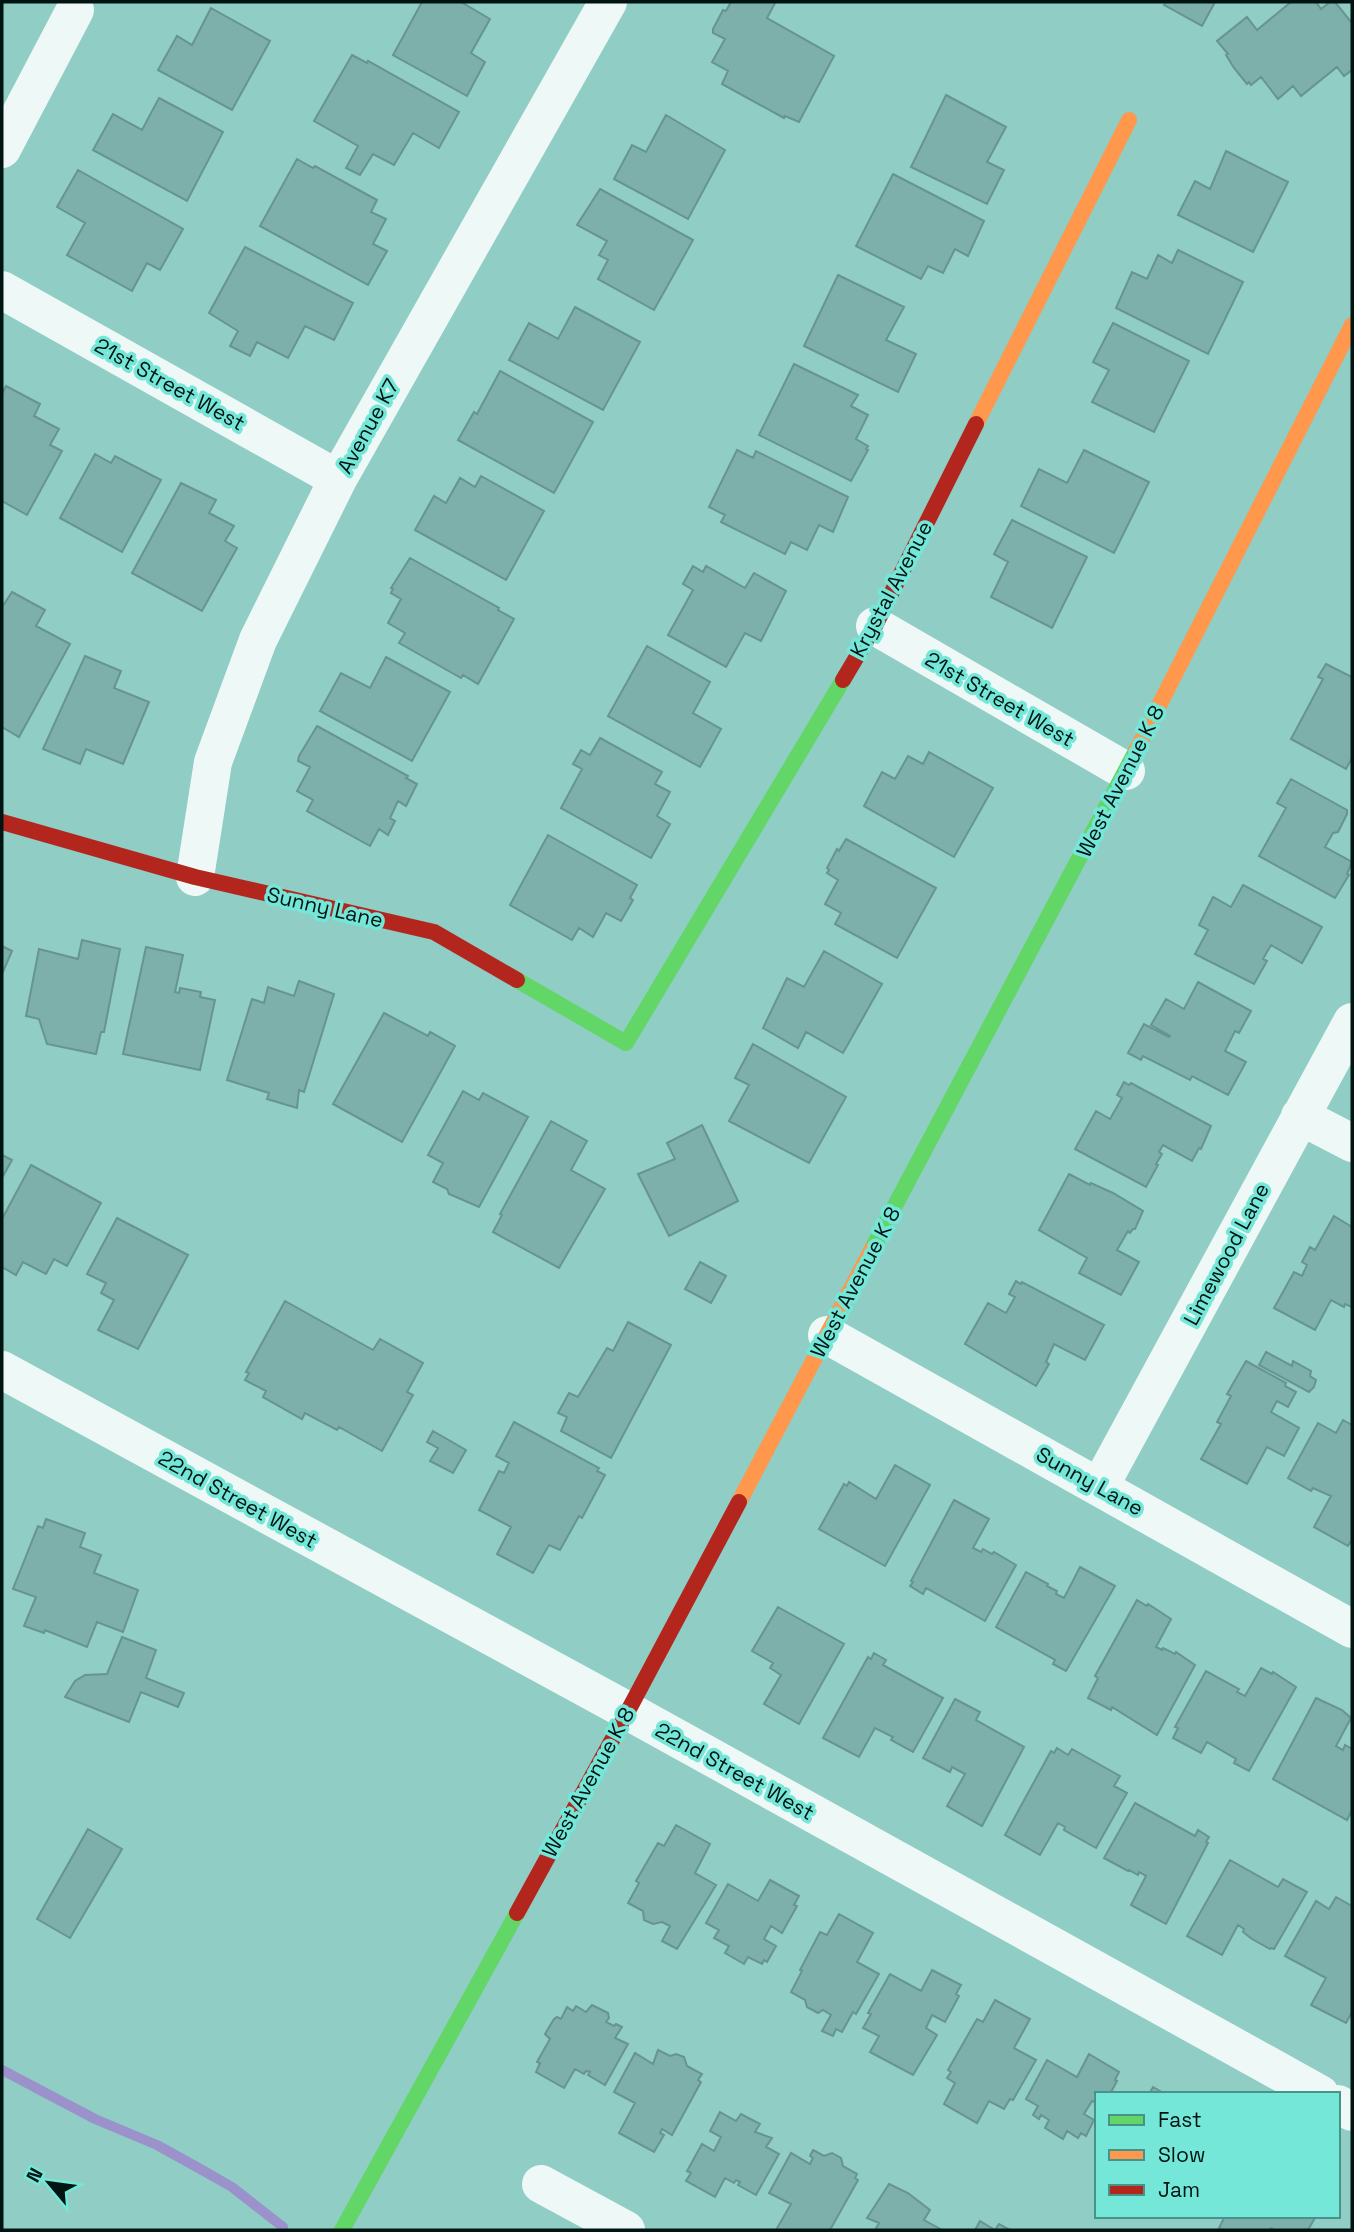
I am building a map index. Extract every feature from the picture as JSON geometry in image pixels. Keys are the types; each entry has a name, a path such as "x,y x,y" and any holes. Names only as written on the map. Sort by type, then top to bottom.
{"street":[{"name":"Avenue K7","path":"195,877 213,762 258,640 338,478 608,2"},
{"path":"2,149 75,10"},
{"name":"Krystal Avenue","path":"626,1043 874,626 1129,120"},
{"name":"21st Street West","path":"2,290 338,478"},
{"name":"West Avenue K 8","path":"342,2230 628,1711 1126,771 1352,326"},
{"name":"21st Street West","path":"874,626 1126,771"},
{"name":"Sunny Lane","path":"2,822 195,877 434,932 626,1043"},
{"name":"Limewood Lane","path":"1100,1486 1352,1022"},
{"path":"1300,1116 1352,1143"},
{"name":"Sunny Lane","path":"827,1335 1352,1629"},
{"name":"22nd Street West","path":"2,1370 628,1711 1316,2092"},
{"path":"541,2184 625,2230"}],"building":[{"path":"422,2 461,2 490,19 471,53 485,62 467,96 393,55"},
{"path":"731,2 775,3 767,18 834,56 799,122 785,116 784,118 722,84 728,71 712,62 725,39 713,33 713,29 723,10 726,11"},
{"path":"1166,2 1215,2 1202,26 1164,5"},
{"path":"1291,2 1316,2 1321,9 1330,2 1335,2 1352,23 1352,70 1344,76 1337,67 1301,96 1293,86 1278,99 1261,77 1251,85 1249,82 1247,84 1217,41 1247,17 1257,30"},
{"path":"211,8 270,41 232,110 158,70 177,36 192,45"},
{"path":"352,55 367,63 368,61 459,112 439,148 413,133 394,165 373,154 360,175 346,168 358,146 314,121"},
{"path":"946,95 1006,127 987,162 1004,170 987,204 911,167"},
{"path":"159,98 223,132 187,201 93,150 113,114 142,130"},
{"path":"666,115 725,150 688,219 614,179 632,145 646,152"},
{"path":"1226,151 1288,182 1253,252 1178,215 1195,181 1210,189"},
{"path":"297,159 377,200 371,212 386,219 373,244 387,251 368,285 260,226"},
{"path":"78,170 183,229 160,270 147,263 132,291 67,255 85,223 57,207"},
{"path":"893,174 984,221 968,256 955,249 943,273 928,266 921,279 856,246"},
{"path":"600,189 693,240 654,310 598,279 608,260 599,255 607,241 577,225"},
{"path":"245,247 353,303 334,340 305,326 288,358 257,342 250,356 230,346 238,331 209,313"},
{"path":"1178,250 1243,282 1208,354 1116,308 1132,272 1147,279 1158,255 1172,263"},
{"path":"838,275 904,307 886,340 916,354 898,392 804,346"},
{"path":"575,307 640,342 603,410 509,360 529,323 558,339"},
{"path":"1113,323 1189,361 1154,432 1092,402 1109,370 1093,362"},
{"path":"794,364 858,395 851,406 868,415 856,439 868,446 868,450 851,481 759,435"},
{"path":"500,371 593,422 554,493 458,440 474,412 477,414"},
{"path":"6,386 40,404 34,416 59,429 50,445 62,451 27,515 2,501 2,394"},
{"path":"737,450 753,458 756,451 848,497 833,532 819,525 807,550 791,542 785,554 721,522 725,515 709,507"},
{"path":"1084,450 1149,482 1114,553 1021,506 1039,469 1067,483"},
{"path":"95,454 111,463 115,456 161,480 122,552 60,518"},
{"path":"481,476 544,511 506,580 415,530 434,496 446,503 460,478 475,487"},
{"path":"181,483 216,500 209,513 234,526 225,541 237,548 202,611 132,573"},
{"path":"1012,520 1087,557 1052,628 991,597 1008,562 994,554"},
{"path":"410,558 514,619 478,684 463,675 461,678 399,643 405,633 388,623 401,599 391,593 391,588"},
{"path":"693,566 703,572 706,566 745,588 754,573 786,591 761,641 745,633 726,667 668,635 693,590 683,584"},
{"path":"12,592 45,610 36,626 70,644 19,737 2,727 2,607"},
{"path":"647,646 710,682 693,713 721,729 700,767 608,716"},
{"path":"85,656 121,671 114,688 149,702 123,764 86,749 80,764 43,749"},
{"path":"386,657 450,692 412,761 320,711 341,673 370,688"},
{"path":"1326,664 1352,677 1352,758 1346,769 1291,739 1323,679 1318,677"},
{"path":"317,726 408,776 406,778 417,784 406,806 398,801 390,818 395,821 388,835 379,829 370,846 307,811 313,800 297,791 310,767 298,761 299,756"},
{"path":"600,738 662,772 655,784 670,792 657,816 670,824 651,858 561,808 582,769 573,764 581,750 590,755"},
{"path":"929,752 993,788 954,857 864,806 882,772 895,779 908,756 923,764"},
{"path":"1291,779 1347,810 1338,832 1333,833 1325,847 1352,862 1347,874 1349,875 1335,898 1259,856 1286,808 1277,803"},
{"path":"548,835 637,885 630,898 633,900 621,921 606,913 593,937 579,928 572,940 510,905"},
{"path":"846,839 936,888 897,958 835,924 841,913 825,904 838,880 827,873 827,868"},
{"path":"1243,885 1322,927 1302,963 1271,945 1263,959 1267,961 1254,984 1195,954 1208,930 1199,925 1213,897 1231,907"},
{"path":"82,940 120,949 104,1032 101,1032 96,1054 47,1044 39,1019 26,1016 39,949 78,959"},
{"path":"2,946 12,951 2,974"},
{"path":"146,947 183,955 175,992 179,993 180,988 201,992 200,997 215,1000 200,1070 123,1054"},
{"path":"824,951 882,984 843,1053 806,1032 798,1048 763,1028 787,978 804,987"},
{"path":"299,981 334,994 304,1092 299,1090 297,1108 267,1099 269,1093 227,1080 252,999 264,1003 268,987 294,996"},
{"path":"1198,982 1251,1011 1239,1033 1235,1031 1225,1051 1246,1062 1228,1095 1192,1076 1190,1080 1143,1056 1141,1060 1128,1053 1144,1024 1170,1036 1151,1025 1166,999 1184,1009"},
{"path":"384,1013 428,1036 430,1032 455,1046 402,1142 333,1104"},
{"path":"753,1044 846,1097 809,1163 729,1121 749,1085 735,1078"},
{"path":"1124,1082 1129,1085 1131,1083 1211,1126 1201,1149 1199,1148 1192,1161 1163,1145 1159,1152 1162,1154 1156,1164 1158,1165 1146,1187 1075,1149 1096,1111 1110,1119 1122,1098 1117,1095"},
{"path":"463,1091 479,1100 483,1093 528,1117 479,1207 449,1194 447,1189 433,1182 443,1163 428,1155"},
{"path":"551,1121 587,1141 571,1170 605,1189 559,1268 493,1232 502,1215 500,1214"},
{"path":"702,1125 738,1201 669,1236 638,1174 675,1159 667,1143"},
{"path":"2,1155 12,1160 2,1178"},
{"path":"31,1165 101,1203 67,1266 54,1259 46,1274 23,1262 16,1275 2,1267 2,1219"},
{"path":"1069,1174 1113,1193 1143,1211 1135,1229 1130,1233 1128,1231 1117,1250 1139,1262 1121,1295 1079,1273 1087,1258 1039,1230"},
{"path":"1334,1216 1352,1227 1352,1307 1345,1304 1344,1307 1331,1300 1315,1330 1274,1308 1294,1272 1302,1276 1307,1265 1302,1262 1310,1247 1315,1250"},
{"path":"117,1218 188,1255 138,1349 98,1330 114,1300 101,1293 106,1283 87,1274"},
{"path":"700,1262 726,1276 711,1303 685,1289"},
{"path":"1016,1281 1104,1325 1085,1360 1054,1344 1046,1362 1049,1364 1036,1386 965,1344 988,1303 1006,1313 1015,1297 1009,1294"},
{"path":"285,1301 373,1350 380,1339 423,1363 407,1392 413,1395 382,1451 339,1427 337,1430 305,1413 302,1419 263,1397 266,1391 245,1380 249,1373 246,1372"},
{"path":"628,1322 671,1345 611,1458 561,1431 567,1417 558,1413 569,1393 578,1397 607,1348 613,1351"},
{"path":"1266,1352 1292,1366 1293,1361 1311,1371 1310,1376 1316,1380 1314,1387 1309,1392 1259,1365"},
{"path":"1246,1361 1286,1383 1285,1386 1296,1392 1288,1407 1277,1401 1271,1412 1299,1428 1284,1456 1267,1447 1247,1484 1201,1459 1221,1424 1217,1422 1231,1396 1227,1394"},
{"path":"1343,1420 1352,1425 1352,1539 1348,1546 1314,1527 1331,1496 1313,1488 1311,1491 1288,1478 1318,1423 1336,1433"},
{"path":"514,1422 599,1468 597,1471 605,1475 582,1518 579,1516 560,1550 549,1545 533,1573 497,1554 511,1527 479,1510 499,1471 504,1473 509,1463 496,1456"},
{"path":"433,1431 466,1450 453,1473 430,1461 438,1448 427,1442"},
{"path":"895,1465 930,1485 885,1566 819,1529 844,1484 847,1486 849,1482 876,1499"},
{"path":"954,1500 989,1519 973,1548 981,1552 983,1549 992,1554 994,1552 1016,1565 985,1621 926,1588 923,1594 910,1586"},
{"path":"46,1519 85,1533 80,1547 101,1555 94,1573 138,1590 123,1632 97,1622 87,1647 45,1630 44,1633 24,1626 36,1597 13,1589 38,1526 43,1528"},
{"path":"1080,1567 1115,1586 1066,1671 1053,1664 1055,1660 996,1627 1026,1572 1048,1584 1047,1586 1057,1591 1056,1594 1064,1598"},
{"path":"1137,1600 1171,1619 1156,1647 1175,1654 1176,1652 1195,1665 1157,1735 1112,1707 1111,1710 1088,1698 1098,1678 1095,1676"},
{"path":"778,1607 844,1644 799,1724 764,1704 781,1675 770,1668 773,1663 752,1651"},
{"path":"122,1637 156,1650 146,1678 184,1693 178,1707 141,1692 129,1722 65,1697 75,1681 85,1675 107,1674"},
{"path":"874,1653 886,1660 883,1665 943,1698 913,1752 875,1728 859,1757 823,1738 868,1657 871,1659"},
{"path":"1261,1668 1272,1674 1273,1672 1296,1687 1249,1771 1234,1763 1236,1759 1207,1742 1201,1753 1173,1738 1178,1728 1175,1727 1206,1671 1239,1689 1237,1692 1245,1696"},
{"path":"1316,1698 1342,1710 1351,1718 1336,1746 1343,1750 1345,1745 1352,1749 1352,1810 1347,1820 1273,1779"},
{"path":"955,1699 980,1712 976,1720 1024,1747 982,1826 947,1806 965,1774 952,1767 950,1772 923,1758"},
{"path":"1057,1748 1068,1755 1072,1749 1120,1776 1114,1786 1127,1793 1096,1848 1064,1830 1065,1827 1058,1823 1040,1855 1005,1835 1051,1751 1054,1753"},
{"path":"1135,1803 1195,1836 1198,1830 1209,1837 1166,1924 1131,1905 1146,1876 1128,1871 1104,1858"},
{"path":"676,1825 710,1844 695,1873 716,1885 677,1949 662,1941 670,1926 644,1920 643,1911 628,1903 639,1883 636,1881 658,1843 664,1846"},
{"path":"88,1829 122,1849 70,1938 37,1919"},
{"path":"1230,1860 1278,1887 1283,1879 1307,1892 1274,1949 1252,1939 1238,1925 1222,1955 1187,1936"},
{"path":"770,1880 799,1896 794,1905 797,1906 782,1933 771,1926 764,1939 776,1946 767,1962 764,1960 762,1964 748,1957 744,1964 725,1953 729,1946 714,1938 719,1930 706,1923 728,1884 758,1901"},
{"path":"1336,1897 1352,1906 1352,2012 1346,2023 1311,2005 1326,1978 1285,1956 1316,1901 1329,1909"},
{"path":"839,1914 873,1933 857,1962 879,1974 856,2014 853,2012 842,2032 836,2029 833,2036 822,2031 831,2015 823,2010 818,2013 807,2007 805,2000 791,1992 820,1932 827,1935"},
{"path":"932,1970 961,1985 956,1994 959,1996 945,2022 932,2015 926,2028 937,2035 913,2075 870,2052 879,2036 863,2028 871,2014 868,2013 890,1974 921,1991"},
{"path":"995,2000 1030,2019 1014,2048 1036,2060 1013,2100 1010,2099 1004,2109 989,2101 977,2123 944,2104 955,2083 947,2078 951,2072 948,2070 977,2019 983,2022"},
{"path":"592,2005 608,2013 606,2022 622,2027 615,2038 628,2044 605,2085 588,2075 590,2072 586,2071 584,2074 575,2069 564,2088 536,2072 540,2063 537,2062 550,2039 545,2034 554,2019 561,2019 567,2007 573,2011 576,2006 586,2012"},
{"path":"658,2050 670,2056 676,2054 684,2057 687,2066 702,2074 698,2080 701,2082 672,2135 662,2129 660,2133 664,2135 654,2152 619,2133 635,2103 614,2092 635,2053 653,2064"},
{"path":"1089,2054 1119,2072 1111,2092 1095,2092 1095,2102 1092,2101 1084,2114 1094,2120 1086,2136 1081,2133 1078,2138 1067,2131 1063,2139 1045,2128 1049,2120 1041,2115 1039,2119 1033,2115 1038,2106 1026,2099 1047,2060 1077,2077"},
{"path":"720,2112 736,2121 741,2114 760,2124 755,2132 772,2138 766,2147 779,2154 756,2195 738,2185 740,2182 736,2180 734,2183 725,2178 715,2197 686,2181 691,2173 687,2171 702,2144 714,2151 721,2137 710,2131"},
{"path":"813,2150 824,2156 832,2153 841,2158 843,2166 857,2174 855,2178 858,2180 830,2230 776,2230 791,2204 769,2193 791,2153 810,2164"},
{"path":"889,2184 908,2193 930,2210 924,2220 942,2230 875,2230 879,2223 867,2218"},
{"path":"1224,2218 1315,2218 1308,2230 1219,2228"},
{"path":"980,2221 995,2230 975,2230"},
{"path":"999,2224 1010,2230 995,2230"}],"waterway":[{"path":"2,2070 95,2119 157,2145 195,2166 232,2187 283,2227"}],"traffic: fast":[{"path":"517,980 626,1043 843,680"},
{"path":"872,1249 1136,751"},
{"path":"342,2230 517,1913"}],"traffic: slow":[{"path":"976,424 1129,120"},
{"path":"1136,751 1352,325"},
{"path":"739,1502 872,1249"}],"traffic: jam":[{"path":"843,680 875,626 976,424"},
{"path":"2,822 195,877 434,932 517,980"},
{"path":"517,1913 739,1502"}]}
